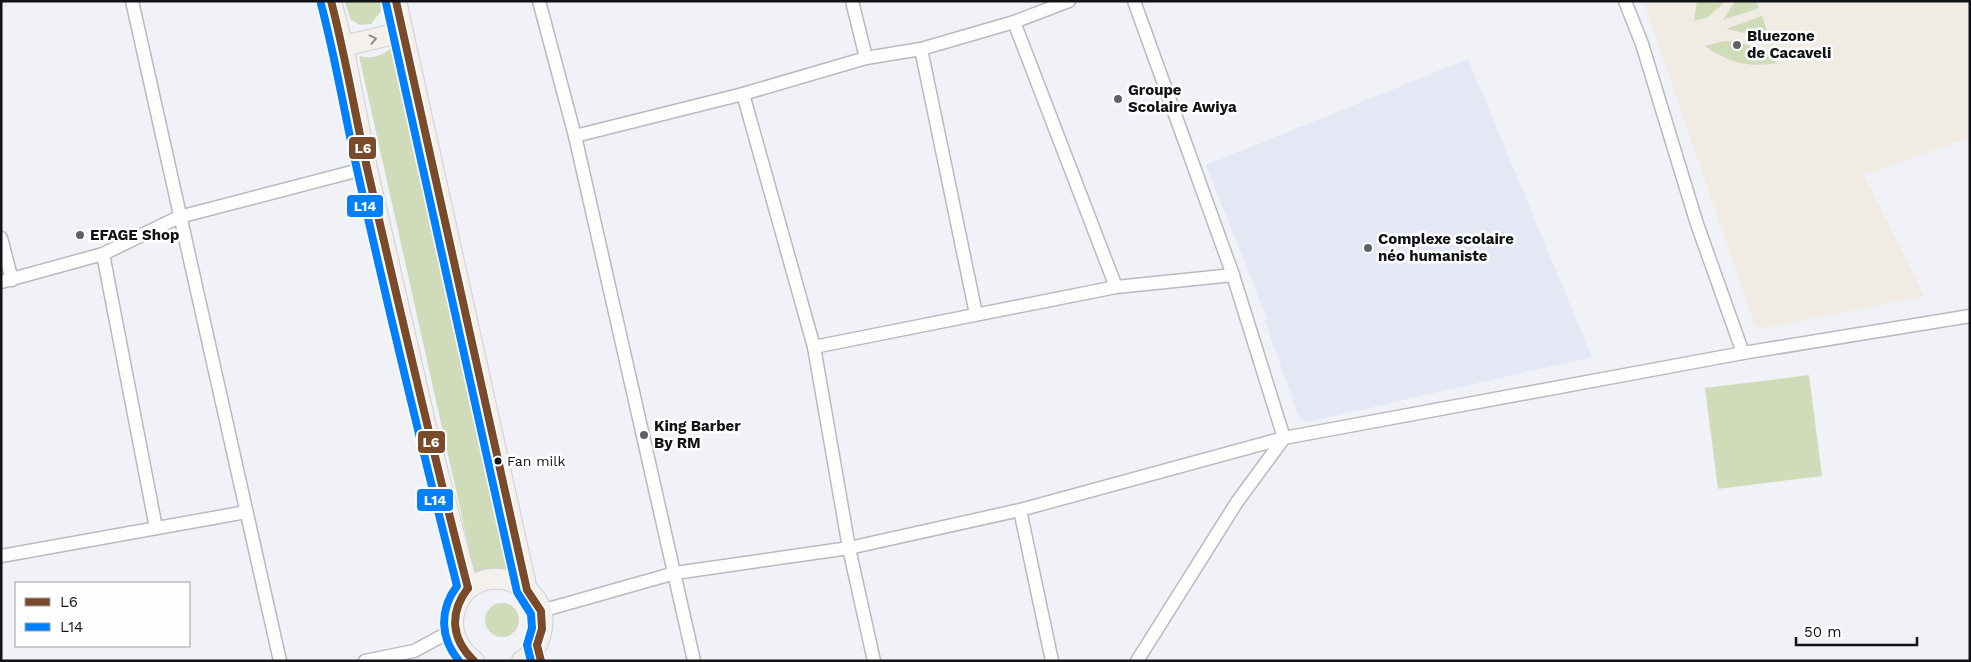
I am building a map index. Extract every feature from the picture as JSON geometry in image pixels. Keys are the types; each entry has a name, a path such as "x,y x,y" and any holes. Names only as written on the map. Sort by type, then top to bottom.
{"main road":[{"path":"331,1 343,46 367,168 425,422 468,588"},
{"path":"397,2 527,590"},
{"path":"343,46 403,32"},
{"path":"474,661 460,647 453,630 455,608 460,596 468,588 497,578 518,583 536,600 541,611 542,629 539,653 522,661"}],"street":[{"path":"132,1 280,661"},
{"path":"539,1 575,136 676,573 694,661"},
{"path":"852,1 866,58"},
{"path":"575,136 743,94 866,58 921,49 1014,22 1069,1"},
{"path":"1134,1 1233,275 1284,438"},
{"path":"1625,1 1645,53 1697,224 1743,353"},
{"path":"1014,22 1116,287"},
{"path":"921,49 976,314"},
{"path":"743,94 814,347 848,548 874,661"},
{"path":"1,238 7,281 103,254 179,217 367,168"},
{"path":"103,254 156,528"},
{"path":"814,347 1116,287 1233,275"},
{"path":"541,611 676,573 848,548 1020,510 1284,438 1743,353 1970,316"},
{"path":"1137,661 1237,502 1284,438"},
{"path":"1020,510 1052,661"},
{"path":"1,556 246,512"},
{"path":"365,661 414,651 453,630"}],"shaded area":[{"name":"Bluezone de Cacaveli","path":"1643,1 1970,1 1970,138 1864,175 1924,296 1761,329 1755,326"},
{"path":"1468,59 1592,357 1307,422 1299,418 1265,321 1267,319 1206,165"}],"green space":[{"path":"345,1 380,1 381,11 371,24 360,25 350,19"},
{"path":"1697,1 1726,1 1708,17 1694,21"},
{"path":"1735,1 1756,1 1759,8 1723,20"},
{"path":"1762,16 1772,45 1749,34 1726,29"},
{"path":"1724,41 1753,47 1765,53 1777,63 1757,65 1739,63 1722,57 1705,46"},
{"path":"391,48 410,122 456,335 511,572 496,568 488,570 476,580 359,56 376,56"},
{"path":"1809,375 1822,476 1718,489 1705,388"},
{"path":"502,603 509,604 514,608 518,613 518,627 514,632 509,636 502,637 495,636 490,632 486,627 485,620 486,613 490,608 495,604"}],"transit line":[{"name":"L6","path":"331,1 404,328 468,588"},
{"name":"L6","path":"396,1 527,590 541,611 542,629 537,645 541,661"},
{"name":"L14","path":"386,3 517,592 531,614 532,628 527,645 531,661"},
{"name":"L14","path":"321,4 353,153 418,432 457,586 447,605 444,624 448,643 459,661"},
{"name":"L6","path":"468,588 458,607 455,616 455,626 461,644 474,661"}],"place":[{"name":"Bluezone de Cacaveli","path":"1737,45"},
{"name":"Groupe Scolaire Awiya","path":"1118,99"},
{"name":"EFAGE Shop","path":"80,235"},
{"name":"Complexe scolaire néo humaniste","path":"1368,248"},
{"name":"King Barber By RM","path":"644,435"},
{"name":"Fan milk","path":"498,461"}]}
